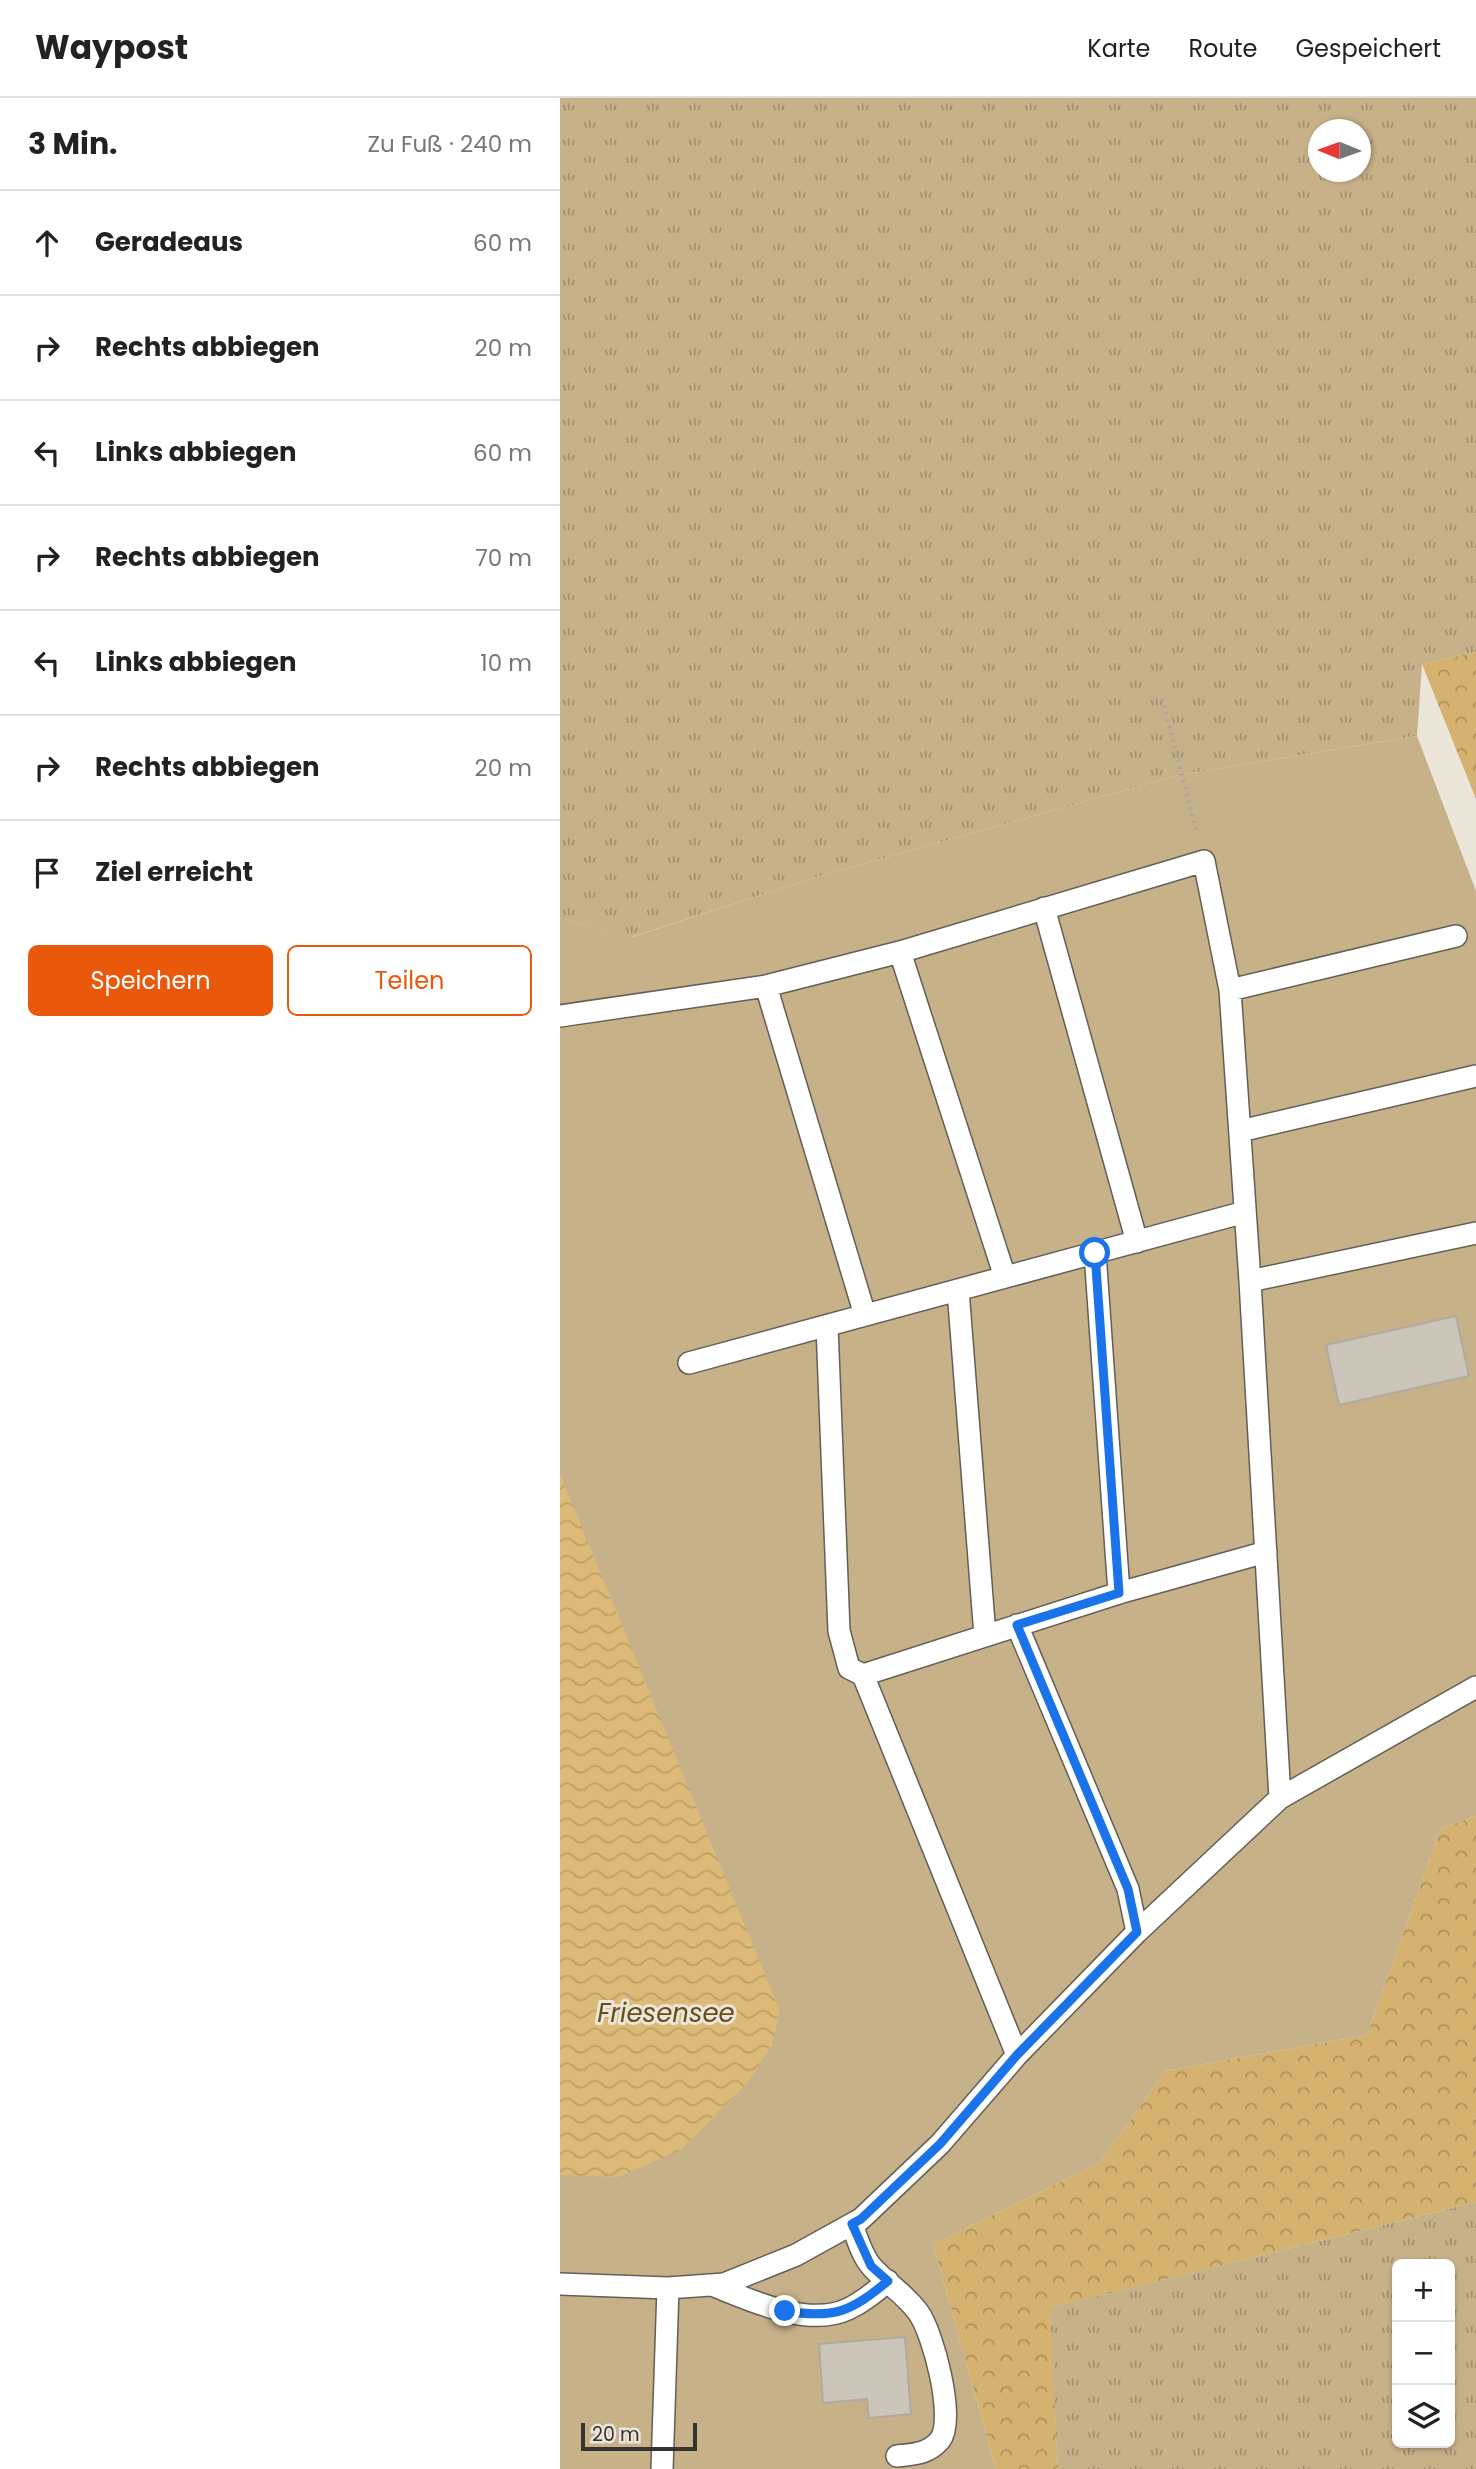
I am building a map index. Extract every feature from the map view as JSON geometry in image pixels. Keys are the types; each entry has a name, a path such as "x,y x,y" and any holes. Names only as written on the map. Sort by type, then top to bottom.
{"lane":[{"path":"560,1016 765,986 900,952 1204,861 1230,990 1280,1798"},
{"path":"1044,908 1137,1242"},
{"path":"1230,990 1456,936"},
{"path":"900,952 1005,1278"},
{"path":"765,986 865,1315"},
{"path":"1240,1131 1476,1076"},
{"path":"689,1363 1245,1212"},
{"path":"1250,1281 1476,1233"},
{"path":"1095,1253 1119,1593"},
{"path":"958,1290 985,1636"},
{"path":"827,1326 839,1631 849,1668 863,1675 1017,2055"},
{"path":"863,1675 1119,1593 1266,1552"},
{"path":"1017,1625 1128,1889 1137,1932"},
{"path":"560,2284 668,2288 724,2284 796,2255 861,2219 940,2144 1017,2055 1137,1932 1280,1798 1476,1687"},
{"path":"852,2224 871,2266 919,2313 932,2338 941,2378 946,2414 942,2437 927,2452 897,2456"},
{"path":"710,2285 785,2311 815,2316 845,2311 867,2299 888,2281"},
{"path":"663,2469 668,2288"}],"path":[{"path":"1162,699 1204,861"}],"green space":[{"path":"560,98 1476,98 1476,652 1422,664 1417,736 1179,775 813,878 631,937 560,918"},
{"path":"1476,652 1476,799 1422,664"},
{"path":"1417,736 1476,891 1476,1816 1441,1828 1367,2035 1165,2071 1100,2163 933,2244 996,2469 560,2469 560,918 632,937 813,878 1179,775"},
{"path":"1476,1816 1476,2202 1050,2308 1058,2469 996,2469 933,2244 1100,2163 1165,2071 1367,2035 1441,1828"},
{"path":"1476,2202 1476,2469 1058,2469 1049,2308"}],"water":[{"name":"Friesensee","path":"560,1474 780,2011 772,2045 747,2083 681,2150 618,2177 560,2175"}],"building":[{"path":"1456,1316 1469,1376 1339,1405 1326,1345"},
{"path":"905,2337 911,2414 869,2418 867,2399 823,2403 819,2344"}],"route":[{"path":"785,2311 815,2316 845,2311 867,2299 888,2281 871,2266 860,2247 852,2224 861,2219 940,2144 1017,2055 1137,1932 1128,1889 1017,1625 1119,1593 1095,1253"}]}
